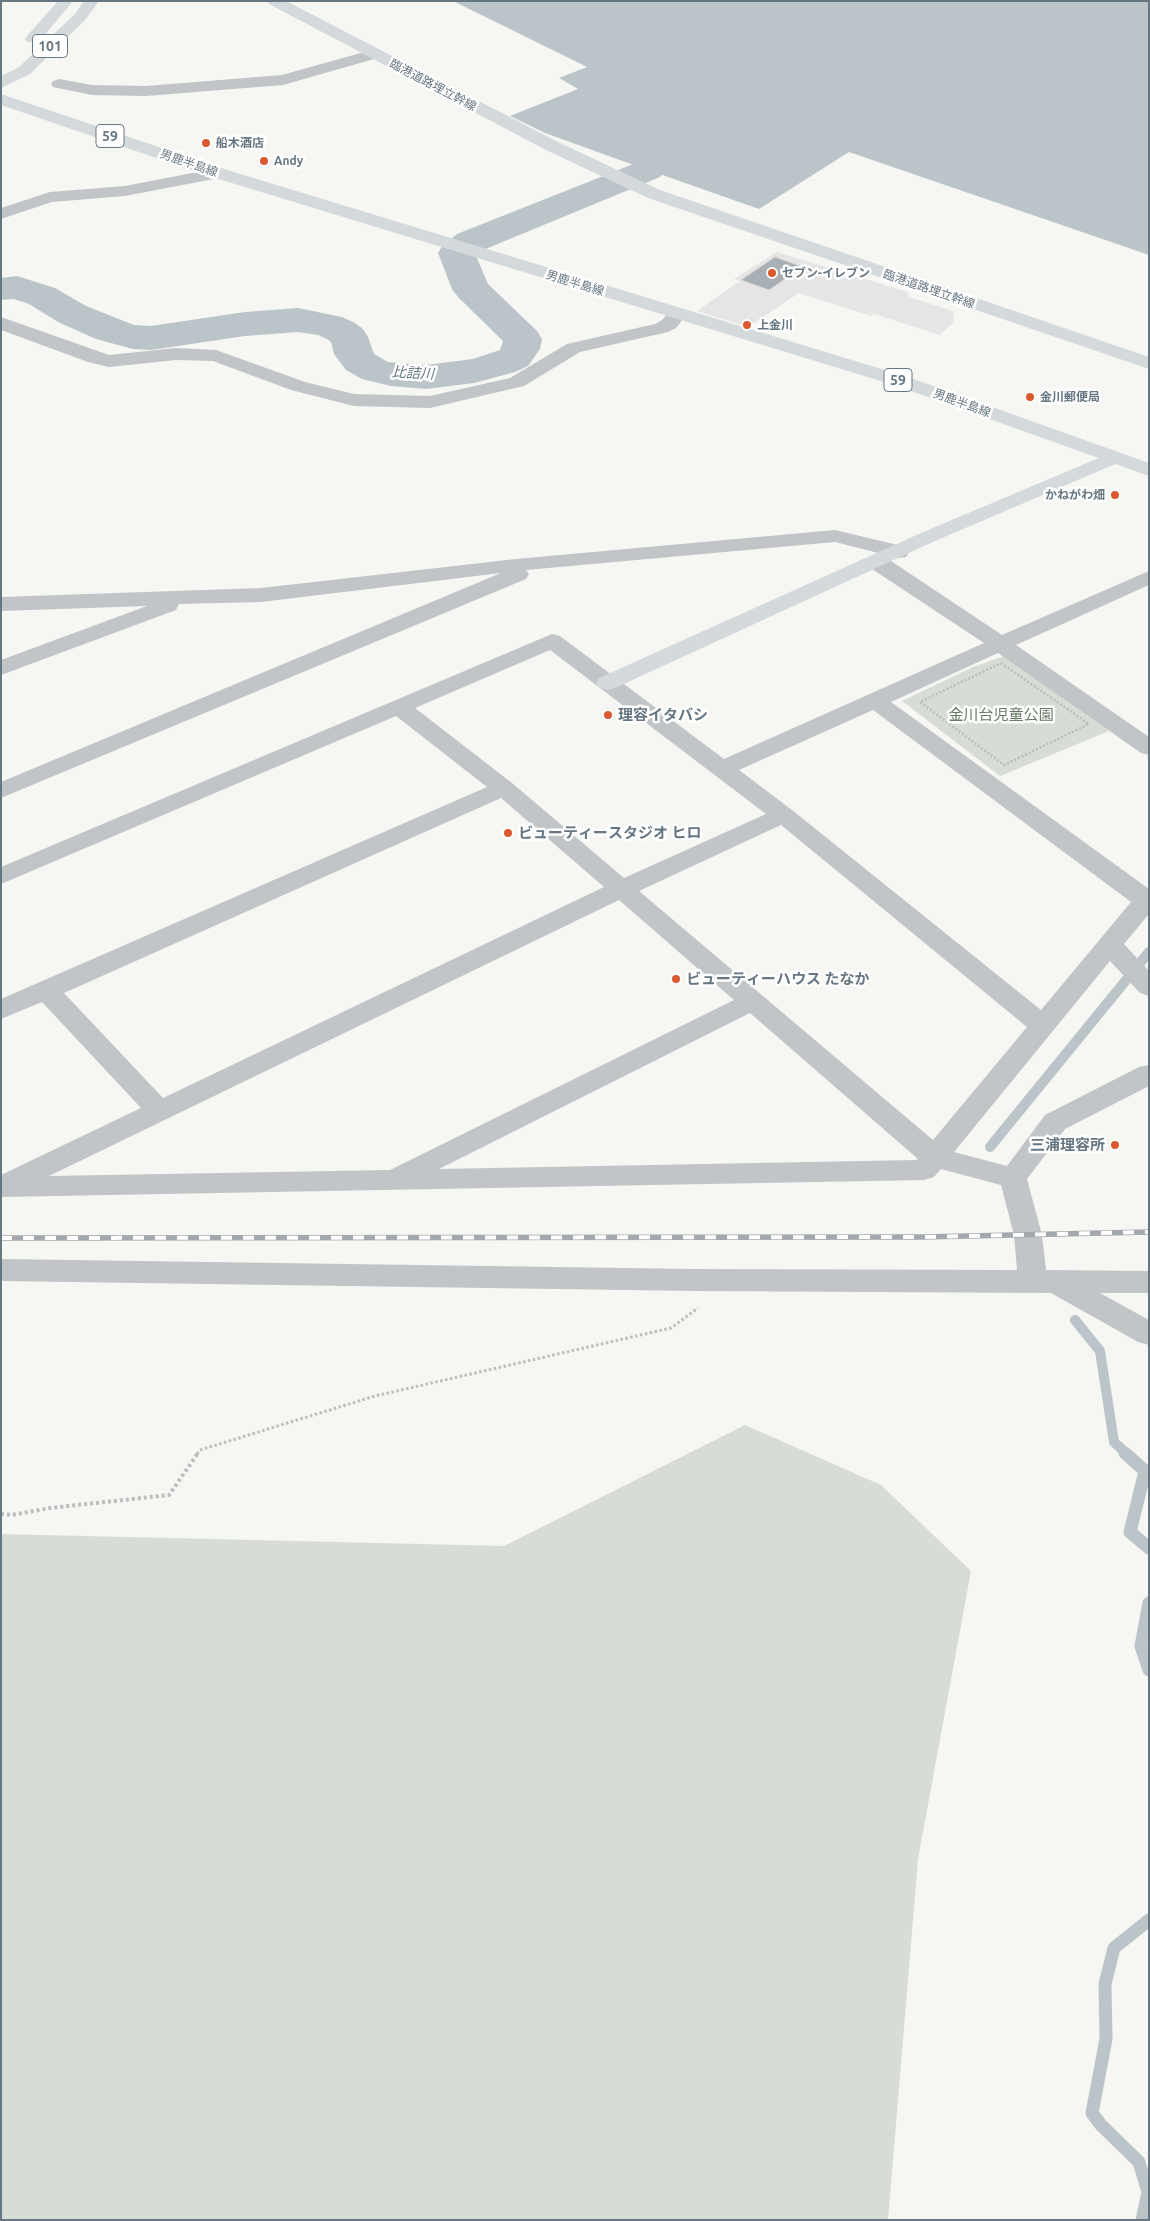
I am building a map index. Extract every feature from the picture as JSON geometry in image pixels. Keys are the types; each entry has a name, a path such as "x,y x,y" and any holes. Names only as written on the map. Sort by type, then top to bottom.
{"main road":[{"name":"101","path":"25,47 66,1"},
{"name":"101","path":"1,83 24,72 80,16 92,1"},
{"name":"臨港道路埋立幹線","path":"274,1 593,167 654,194 1149,363"},
{"name":"101","path":"1,73 13,60"},
{"name":"男鹿半島線","path":"1,98 218,173 500,261 904,382 1149,470"},
{"path":"607,683 1113,458"}],"street":[{"path":"59,84 92,90 146,91 283,80 375,54"},
{"path":"1,214 50,197 125,192 218,173"},
{"path":"1,323 95,358 109,361 124,362 176,354 216,356 298,386 354,400 430,402 516,382 574,348 661,328 670,324 678,314"},
{"path":"1,604 261,595 545,562 835,536 898,552"},
{"path":"1,791 545,562"},
{"path":"877,562 1000,644 1149,748"},
{"path":"722,769 1149,577"},
{"path":"1,668 190,597"},
{"path":"1,876 552,642 783,815 1043,1026"},
{"path":"1,1187 924,1170 1148,898 874,700"},
{"path":"399,707 504,788 934,1157 1013,1178"},
{"path":"3,1006 46,990 504,788"},
{"path":"1,1187 622,889 783,815"},
{"path":"1110,944 1146,984"},
{"path":"46,990 159,1111"},
{"path":"393,1180 753,1001"},
{"path":"1013,1178 1055,1122 1149,1074"},
{"path":"1013,1178 1028,1235 1044,1282 1149,1334"},
{"path":"1,1270 734,1281 1149,1282"}],"path":[{"path":"1001,663 1090,724 1004,765 935,714 920,702 1001,663"},
{"path":"1,1514 168,1495 200,1450 374,1396 671,1328 734,1281"}],"shaded area":[{"path":"453,1 1149,1 1149,255 849,152 759,209 545,133 510,116 578,89 559,78 587,67"},
{"path":"777,252 908,292 909,297 953,311 954,322 940,335 799,293 748,327 697,311 740,281 734,279"}],"green space":[{"name":"金川台児童公園","path":"1004,656 1109,731 1000,776 902,701 973,667"},
{"path":"745,1425 881,1485 971,1571 918,1859 888,2220 1,2220 1,1534 504,1546"}],"building":[{"name":"セブン-イレブン","path":"775,257 803,267 769,290 741,280"}],"waterway":[{"name":"比詰川","path":"1,289 17,287 42,296 72,314 110,331 133,337 151,338 245,324 298,320 328,325 341,331 349,337 354,354 360,362 376,371 426,377 474,371 501,364 514,358 520,349 523,339 471,289 456,253 470,242 648,170"},
{"path":"990,1147 1149,952"},
{"path":"1075,1320 1100,1351 1114,1442 1127,1454"},
{"path":"1125,1453 1145,1471 1130,1532 1149,1548"},
{"path":"1149,1603 1141,1646 1149,1670"},
{"path":"1142,2220 1148,2192 1139,2162 1101,2125 1092,2113 1106,2039 1105,1984 1114,1948 1149,1920"}],"railway":[{"path":"1,1238 923,1237 1149,1232"}],"place":[{"name":"船木酒店","path":"206,143"},
{"name":"Andy","path":"264,161"},
{"name":"セブン-イレブン","path":"772,273"},
{"name":"上金川","path":"747,325"},
{"name":"金川郵便局","path":"1030,397"},
{"name":"かねがわ畑","path":"1115,495"},
{"name":"理容イタバシ","path":"608,715"},
{"name":"ビューティースタジオ ヒロ","path":"508,833"},
{"name":"ビューティーハウス たなか","path":"676,979"},
{"name":"三浦理容所","path":"1115,1145"}]}
